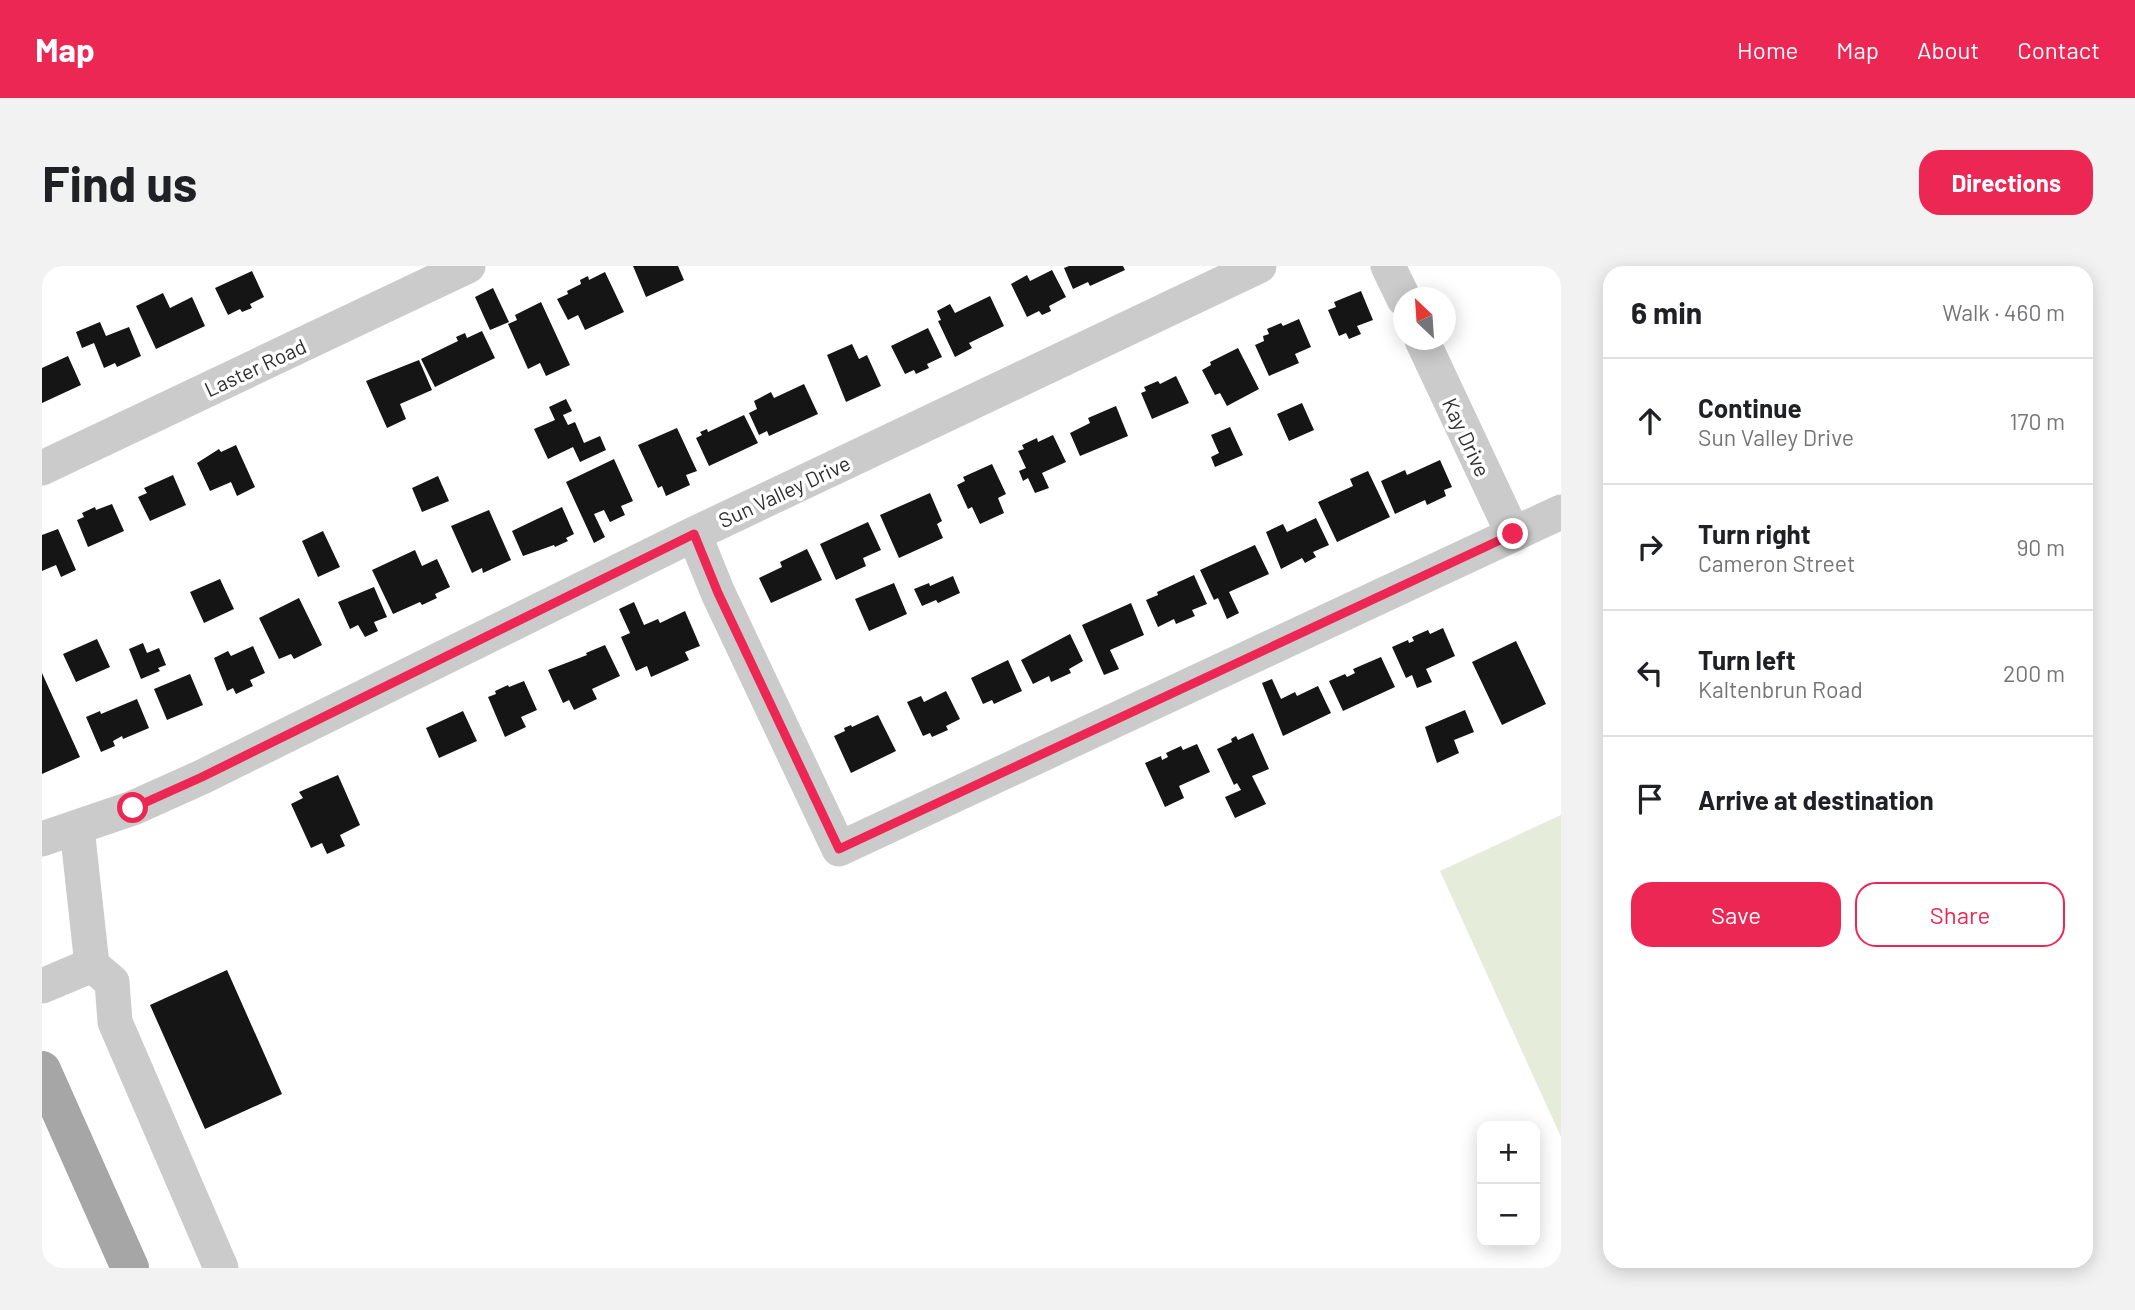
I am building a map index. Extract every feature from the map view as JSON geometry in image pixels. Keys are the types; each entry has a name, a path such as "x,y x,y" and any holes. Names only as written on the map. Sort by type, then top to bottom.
{"main road":[{"path":"42,1070 130,1268"}],"street":[{"name":"Laster Road","path":"42,468 468,266"},
{"name":"Sun Valley Drive","path":"42,839 133,808 202,777 694,534 1259,266"},
{"path":"1388,266 1398,287"},
{"name":"Kay Drive","path":"1427,350 1513,534"},
{"path":"694,534 718,593 839,849 1561,512"},
{"path":"77,828 92,965 112,982 115,1022 221,1268"},
{"path":"42,986 92,965"}],"green space":[{"path":"1561,815 1561,1137 1440,871"}],"building":[{"path":"633,266 678,266 684,280 646,297"},
{"path":"1123,266 1125,270 1090,286 1088,282 1073,289 1064,268"},
{"path":"1052,270 1066,297 1049,306 1051,311 1042,315 1039,311 1027,317 1011,284 1027,275 1030,281"},
{"path":"252,271 264,297 250,304 252,308 242,312 240,309 228,315 215,288"},
{"path":"605,272 624,312 585,330 578,315 568,320 557,299 581,284 580,280 588,276 589,280"},
{"path":"493,288 509,322 490,330 475,297"},
{"path":"1361,291 1373,320 1357,326 1361,334 1349,339 1346,333 1339,336 1328,310 1336,307 1334,302"},
{"path":"163,293 170,308 192,297 205,326 156,349 136,306"},
{"path":"990,296 1004,326 969,343 972,348 955,357 938,321 941,320 937,311 950,304 955,313"},
{"path":"541,302 570,365 546,376 540,363 528,369 508,324 517,320 515,315"},
{"path":"1299,319 1311,347 1295,354 1299,363 1269,376 1255,345 1264,341 1263,336 1269,334 1267,329"},
{"path":"100,322 106,336 129,327 141,356 117,367 115,363 104,368 94,343 82,348 76,332"},
{"path":"928,328 942,357 927,364 929,368 916,374 914,370 905,374 891,346"},
{"path":"482,331 495,358 435,387 421,359 458,341 456,337 465,333 467,338"},
{"path":"852,344 859,359 867,355 881,386 846,402 827,355"},
{"path":"1238,348 1259,389 1227,406 1220,393 1215,395 1202,370 1211,365 1210,362"},
{"path":"68,356 81,385 42,403 42,368"},
{"path":"419,360 432,390 400,404 406,419 387,428 366,381"},
{"path":"1176,376 1189,403 1152,419 1141,393 1146,391 1144,387 1158,381 1160,384"},
{"path":"804,384 818,414 769,436 767,431 759,435 749,413 757,409 754,401 771,392 774,398"},
{"path":"566,399 572,411 563,415 568,425 575,422 584,443 600,436 606,450 580,462 573,447 548,459 534,429 555,420 549,407"},
{"path":"1302,403 1314,430 1289,441 1277,414"},
{"path":"1116,406 1128,436 1080,456 1070,433 1090,423 1088,418"},
{"path":"744,415 758,443 709,466 696,438 702,435 700,432 707,429 708,432"},
{"path":"1230,427 1243,455 1215,467 1211,457 1219,453 1211,435"},
{"path":"677,428 697,471 686,475 690,485 666,496 662,486 658,488 638,445"},
{"path":"1053,435 1066,462 1042,473 1049,488 1035,493 1028,478 1023,481 1019,471 1026,468 1018,451 1024,449 1022,445 1037,438 1038,442"},
{"path":"236,445 255,487 237,496 231,482 210,491 197,463 219,449 221,452"},
{"path":"614,459 633,501 621,506 625,515 610,522 604,510 594,514 605,537 594,543 566,482"},
{"path":"1440,460 1452,487 1444,490 1446,496 1427,505 1425,500 1395,514 1381,481 1405,470 1407,475"},
{"path":"992,464 1006,494 998,498 1004,513 980,524 972,507 968,509 957,485 965,481 963,477"},
{"path":"1368,471 1390,517 1337,542 1318,502 1353,486 1350,479"},
{"path":"173,475 186,505 150,521 138,497 147,493 144,488"},
{"path":"438,476 449,501 422,512 412,488"},
{"path":"930,493 942,521 937,524 943,538 899,558 880,515"},
{"path":"112,504 124,531 88,547 77,520 84,517 82,513 95,507 96,510"},
{"path":"562,507 574,534 566,538 568,541 555,547 554,545 523,556 512,531"},
{"path":"489,510 511,560 483,573 482,568 472,573 451,526"},
{"path":"1316,518 1329,545 1313,552 1316,557 1305,563 1302,558 1281,569 1266,532 1283,524 1287,532"},
{"path":"868,522 881,550 863,558 866,566 836,580 820,544"},
{"path":"58,529 76,570 61,577 56,565 42,571 42,535"},
{"path":"323,531 340,567 318,577 302,541"},
{"path":"1255,545 1269,574 1229,592 1239,613 1227,619 1218,598 1214,600 1200,570"},
{"path":"807,549 822,580 771,603 759,578 782,567 780,562"},
{"path":"415,550 422,566 437,559 450,587 435,594 437,598 393,614 372,570"},
{"path":"1194,575 1207,604 1192,610 1195,616 1176,624 1174,619 1158,627 1146,600"},
{"path":"953,576 960,593 938,603 936,600 922,606 914,589 929,583 930,586"},
{"path":"220,579 234,609 204,623 190,592"},
{"path":"894,583 907,614 869,631 855,599"},
{"path":"374,587 387,617 374,622 378,631 365,637 358,625 350,629 338,602"},
{"path":"299,598 322,645 294,659 291,654 279,659 259,618"},
{"path":"634,602 644,625 658,619 660,623 685,611 700,646 685,652 689,660 651,677 647,666 636,671 621,637 630,633 619,609"},
{"path":"1131,603 1144,635 1110,650 1119,669 1104,675 1082,625"},
{"path":"1443,628 1455,656 1426,669 1432,682 1417,688 1412,675 1406,678 1392,647 1408,640 1409,643 1414,641 1412,637 1428,630 1430,634"},
{"path":"1070,634 1083,661 1069,669 1071,673 1051,682 1049,676 1033,684 1021,660"},
{"path":"97,639 110,667 76,682 63,654"},
{"path":"1516,641 1546,704 1502,725 1472,662"},
{"path":"143,643 147,653 159,648 166,665 158,668 160,671 141,679 129,649"},
{"path":"605,645 620,676 592,689 597,699 574,710 569,700 563,703 548,670"},
{"path":"253,646 265,673 250,680 253,686 236,694 233,688 227,691 214,658 228,651 231,656"},
{"path":"1381,657 1395,687 1343,711 1329,681 1345,674 1347,677 1355,673 1353,669"},
{"path":"1008,660 1022,691 994,704 992,700 983,704 971,678"},
{"path":"42,673 80,757 42,774"},
{"path":"190,674 203,705 167,720 154,689"},
{"path":"1272,679 1281,699 1295,692 1297,696 1318,686 1331,713 1283,736 1262,683"},
{"path":"524,681 537,710 521,717 526,727 505,737 488,697 508,685 509,687"},
{"path":"946,691 960,719 946,726 948,730 932,737 930,733 923,736 907,702 921,696 924,702"},
{"path":"137,699 149,728 123,739 122,736 113,741 115,746 101,752 86,717 100,711 101,714"},
{"path":"1465,710 1474,732 1454,740 1459,753 1437,763 1425,727"},
{"path":"463,711 477,741 439,758 426,728"},
{"path":"878,715 896,751 851,773 834,736 845,731 844,728"},
{"path":"1253,733 1269,769 1252,776 1266,804 1235,818 1225,797 1241,790 1237,783 1234,785 1217,749 1232,742 1231,739 1236,736 1238,740"},
{"path":"1197,744 1210,772 1179,786 1184,798 1165,807 1145,763 1161,756 1162,760 1168,757 1166,753 1181,746 1183,750"},
{"path":"338,775 360,825 340,835 345,846 327,854 322,843 311,848 291,804 303,798 299,792"},
{"path":"227,970 282,1094 205,1129 150,1005"}],"route":[{"path":"133,808 202,777 694,534 718,593 839,849 1513,534"}]}
